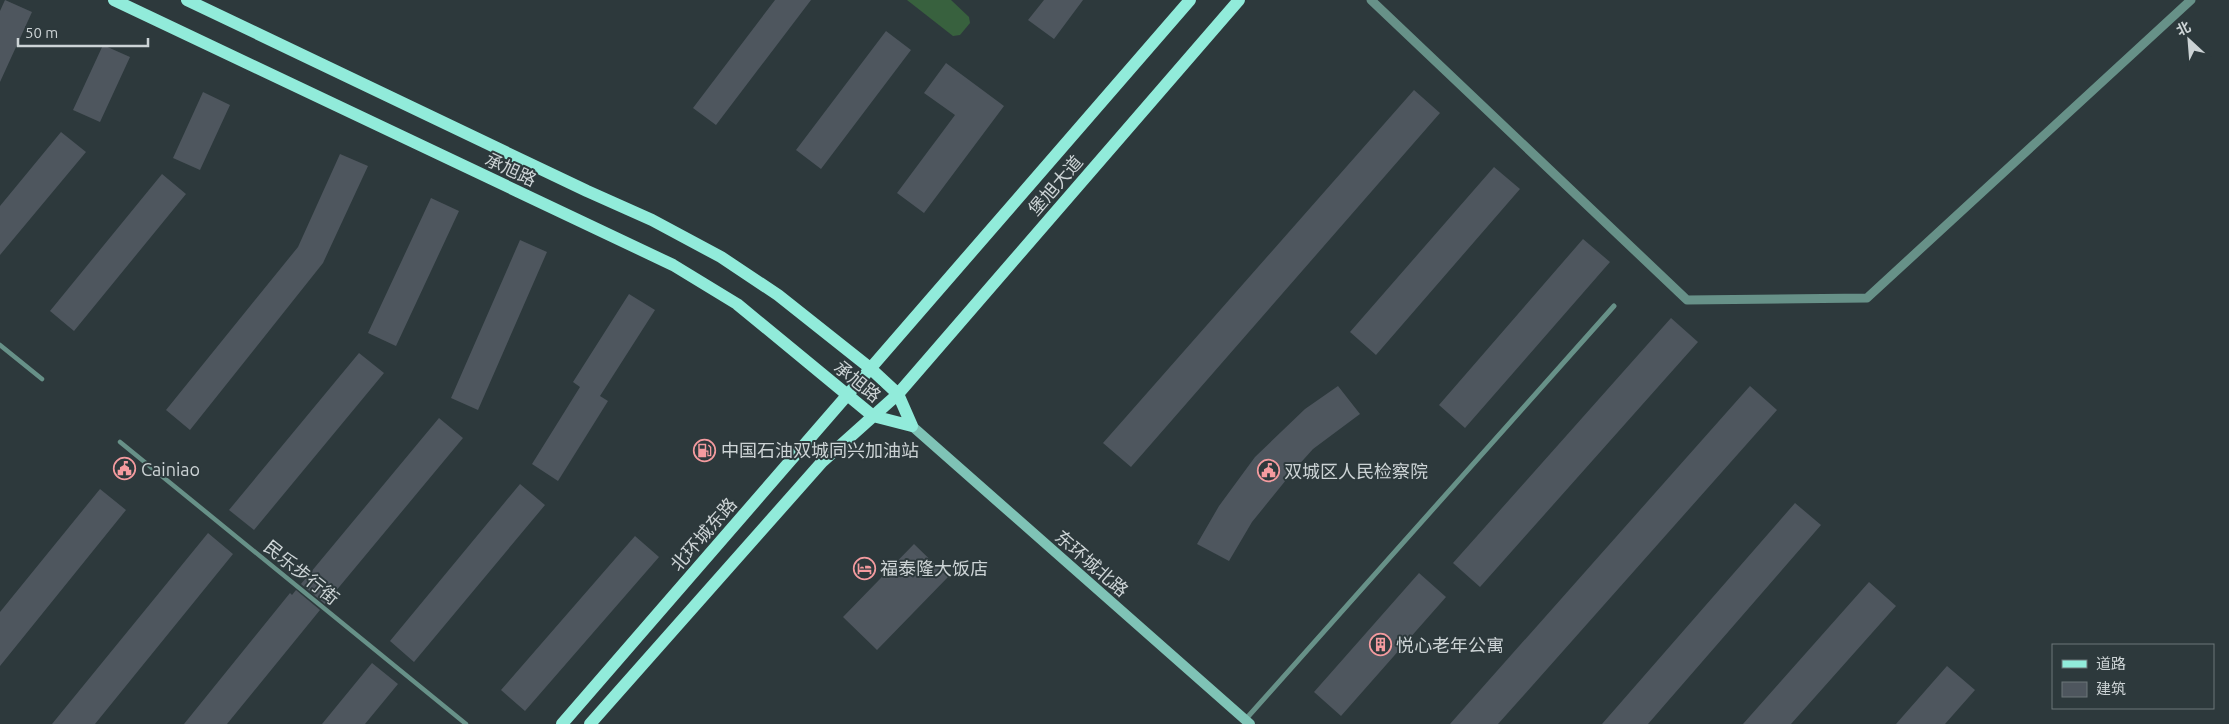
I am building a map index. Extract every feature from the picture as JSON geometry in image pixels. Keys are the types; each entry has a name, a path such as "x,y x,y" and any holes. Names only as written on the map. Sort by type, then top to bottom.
{"main road":[{"name":"承旭路","path":"114,0 673,265 736,304 873,416 912,426"},
{"name":"承旭路","path":"187,0 586,191 652,220 721,257 778,295 870,368 898,394 912,426"},
{"name":"堡旭大道","path":"870,368 1190,0"},
{"name":"堡旭大道","path":"898,394 1239,0"},
{"name":"北环城东路","path":"562,724 870,368"},
{"path":"590,724 822,462 898,394"},
{"name":"东环城北路","path":"912,426 1247,722"}],"street":[{"path":"1371,0 1688,300 1867,298 2191,0"},
{"path":"1247,722 1614,306"},
{"path":"0,345 42,379"},
{"name":"民乐步行街","path":"120,442 466,724"}],"green space":[{"path":"907,0 951,0 969,17 970,23 960,35 953,36"}],"building":[{"path":"5,0 32,12 0,82 0,11"},
{"path":"775,0 811,0 716,125 693,108"},
{"path":"1044,0 1083,0 1054,39 1028,20"},
{"path":"886,31 911,50 821,169 796,150"},
{"path":"103,45 130,57 100,122 73,110"},
{"path":"946,63 1004,106 924,213 897,193 955,115 924,93"},
{"path":"1414,90 1440,113 1131,467 1103,443"},
{"path":"203,92 230,105 200,170 173,158"},
{"path":"61,132 86,152 0,255 0,206"},
{"path":"340,154 368,166 323,263 190,430 166,410 298,247"},
{"path":"1494,167 1520,189 1376,355 1350,332"},
{"path":"162,174 186,194 74,331 50,311"},
{"path":"431,198 459,211 396,346 368,333"},
{"path":"1583,239 1610,262 1465,428 1439,405"},
{"path":"520,240 547,252 478,410 451,398"},
{"path":"629,294 655,310 600,396 608,401 558,481 532,464 580,387 573,382"},
{"path":"1671,318 1698,342 1480,587 1453,563"},
{"path":"359,353 384,373 254,530 229,510"},
{"name":"双城区人民检察院","path":"1338,386 1360,414 1313,449 1295,469 1252,522 1229,561 1197,544 1219,506 1255,457 1305,409"},
{"path":"1750,386 1777,410 1498,724 1450,724"},
{"path":"439,418 463,438 325,604 301,584"},
{"path":"520,484 545,505 414,662 390,641"},
{"path":"100,489 126,510 0,666 0,612"},
{"path":"1795,503 1821,525 1648,724 1602,724"},
{"path":"208,533 233,554 95,724 52,724"},
{"path":"635,536 659,557 525,711 501,690"},
{"path":"914,544 948,577 877,650 843,617"},
{"name":"悦心老年公寓","path":"1419,573 1446,597 1341,716 1314,692"},
{"path":"1869,582 1896,606 1791,724 1743,724"},
{"path":"296,590 320,610 227,724 184,724 290,593 292,595"},
{"path":"372,663 398,684 365,724 322,724"},
{"path":"1947,666 1975,690 1945,724 1896,724"}],"place":[{"name":"中国石油双城同兴加油站","path":"705,450"},
{"name":"Cainiao","path":"125,469"},
{"name":"双城区人民检察院","path":"1268,471"},
{"name":"福泰隆大饭店","path":"864,568"},
{"name":"悦心老年公寓","path":"1380,645"}]}
